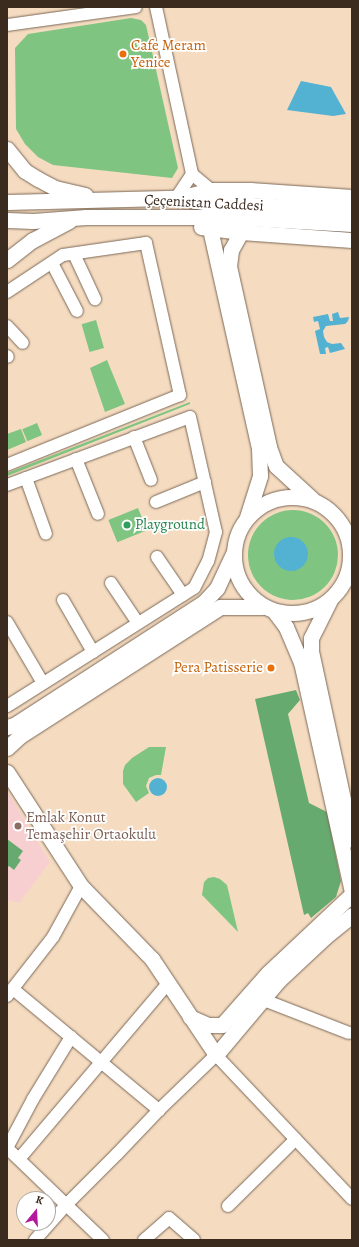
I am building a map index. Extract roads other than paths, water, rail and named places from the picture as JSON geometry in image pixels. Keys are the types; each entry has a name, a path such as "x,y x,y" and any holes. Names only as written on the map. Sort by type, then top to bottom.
{"main road":[{"path":"7,149 25,171 44,182 68,192 110,200"},
{"path":"176,198 211,190 250,190 352,197"},
{"name":"Çeçenistan Caddesi","path":"7,202 176,198 212,203 352,210"},
{"path":"167,217 210,229 352,240"},
{"name":"Çeçenistan Caddesi","path":"7,220 33,221 75,218 228,217 352,224"},
{"path":"7,260 33,240 75,218"},
{"path":"7,727 14,725 204,602 216,588 233,553 237,534 247,518 260,476 259,448 210,229"},
{"path":"241,232 231,250 229,266 269,446 276,466 291,482 316,502 332,513 352,522"},
{"path":"247,518 261,506 278,498 297,497 316,502"},
{"path":"332,513 344,528 350,547 350,566 347,580 330,600 311,638 311,651 352,840"},
{"path":"222,1025 268,973 352,893 301,662 286,627 268,609 244,589 236,572 233,553"},
{"path":"7,748 20,736 220,607 268,609 294,614 313,610 330,600"},
{"path":"7,772 81,886 152,959 216,1056 264,1000 279,980 325,937 352,916"},
{"path":"190,1016 208,1025 222,1025 232,1036"}],"street":[{"path":"7,24 83,11 136,7"},
{"path":"156,7 192,174 211,190"},
{"path":"176,198 192,174"},
{"path":"7,292 63,255 146,243 180,395 7,465"},
{"path":"74,254 95,299"},
{"path":"52,263 77,311"},
{"path":"7,326 23,343"},
{"path":"7,485 190,416 216,532 208,561 194,588 7,706"},
{"path":"134,437 151,480"},
{"path":"76,459 98,514"},
{"path":"26,478 46,534"},
{"path":"156,502 205,482"},
{"path":"157,557 183,595"},
{"path":"111,583 138,623"},
{"path":"63,600 93,652"},
{"path":"7,622 43,683"},
{"path":"81,886 53,937 10,992 71,1037 159,1110"},
{"path":"19,1159 168,983"},
{"path":"264,1000 349,1033"},
{"path":"71,1037 7,1148 103,1240"},
{"path":"35,1240 66,1204 159,1110 216,1056 352,1199"},
{"path":"228,1206 296,1139"},
{"path":"144,1240 169,1218 194,1240"}],"water":[{"path":"301,81 331,87 346,114 333,116 287,110"},
{"path":"338,312 340,318 349,317 348,321 345,324 326,326 323,331 324,337 327,342 332,344 341,343 345,349 330,353 328,347 325,348 326,354 320,354 315,331 320,329 318,321 314,322 313,317 328,314 330,321 333,321 332,314"},
{"path":"288,537 294,537 303,542 307,548 307,560 303,566 294,571 288,571 279,566 274,557 274,551 279,542"},
{"path":"154,778 162,778 167,783 165,794 162,796 154,796 149,791 149,783"}],"place":[{"name":"Cafe Meram Yenice","path":"123,54"},
{"name":"Playground","path":"127,525"},
{"name":"Pera Patisserie","path":"271,668"},
{"name":"Emlak Konut Temaşehir Ortaokulu","path":"18,826"}]}
